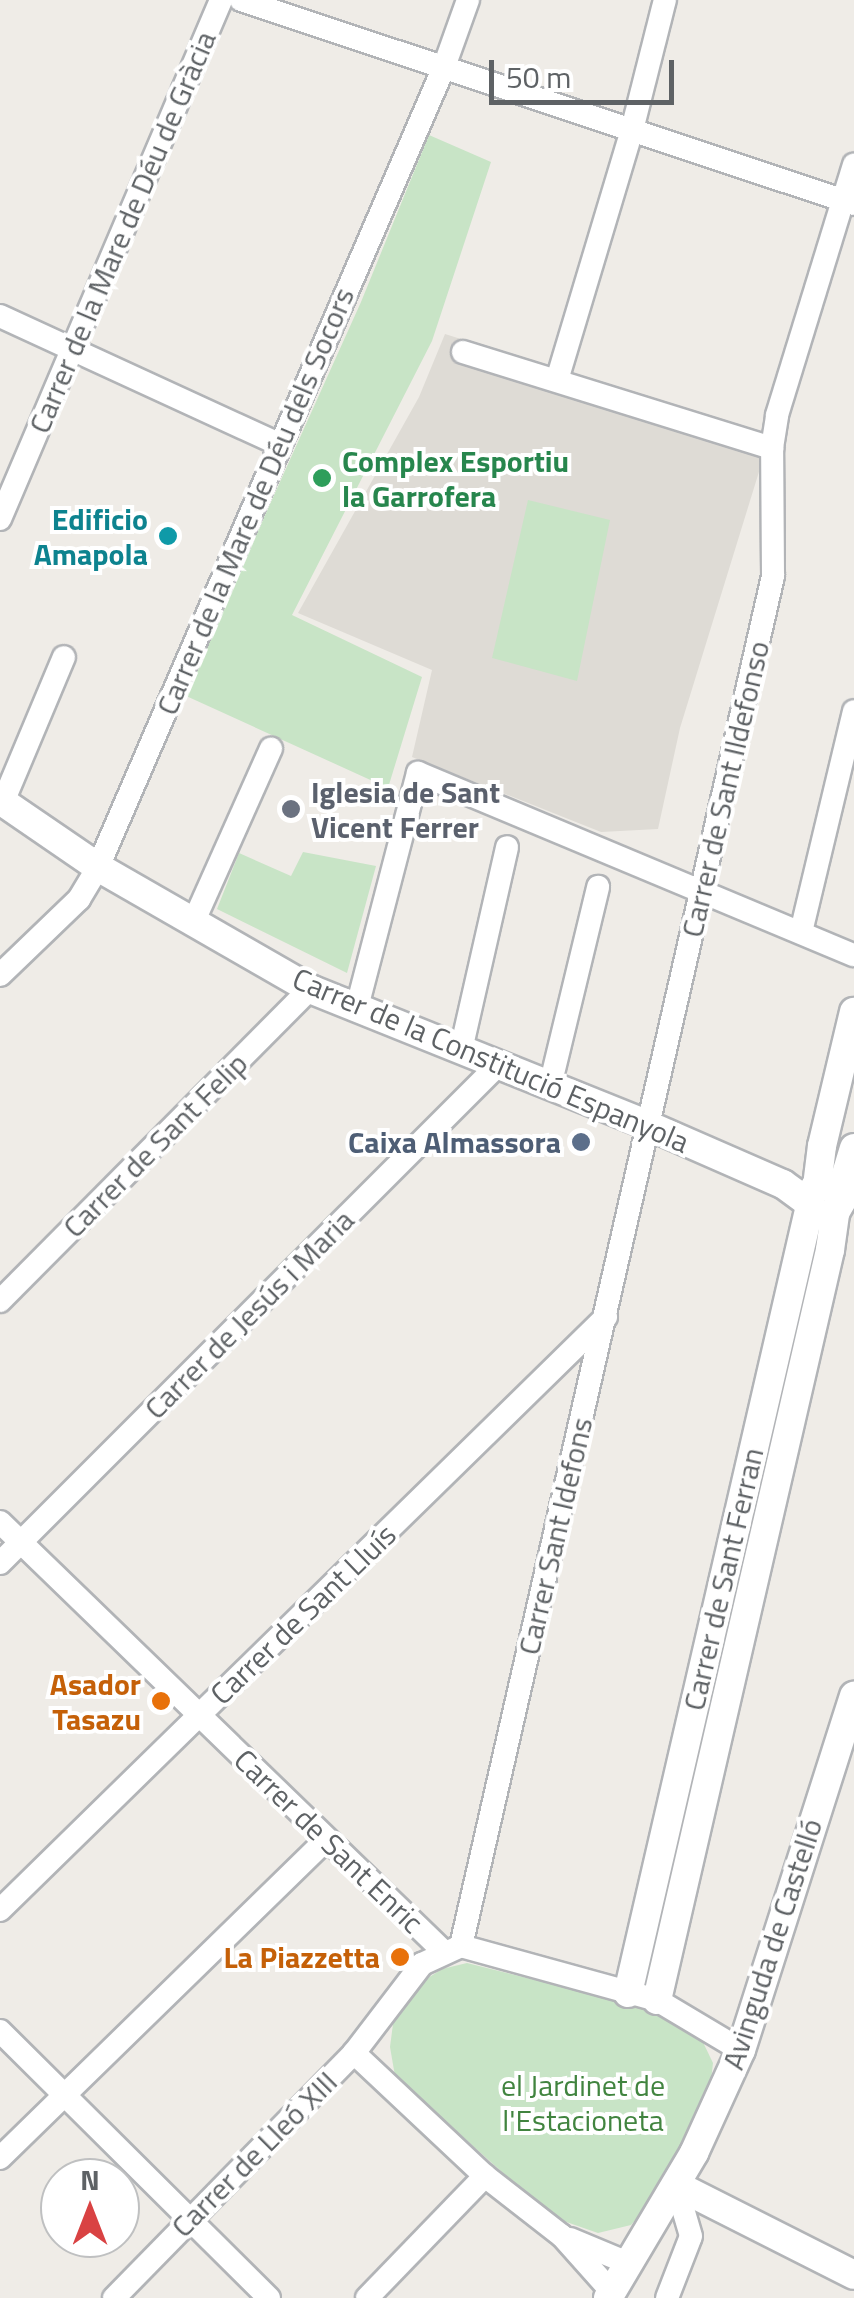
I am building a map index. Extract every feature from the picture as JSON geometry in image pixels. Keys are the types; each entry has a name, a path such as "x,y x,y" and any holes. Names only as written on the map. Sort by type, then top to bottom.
{"street":[{"name":"Carrer de la Mare de Déu de Gràcia","path":"0,519 221,0"},
{"path":"241,0 848,202"},
{"name":"Carrer de la Mare de Déu dels Socors","path":"0,975 79,899 98,867 444,68 468,0"},
{"path":"557,380 632,130 665,0"},
{"name":"Carrer de Sant Ildefonso","path":"650,1126 772,576 772,448 777,415 848,202 854,165"},
{"path":"0,316 278,444"},
{"path":"463,352 772,448"},
{"path":"2,801 64,657"},
{"path":"801,932 854,711"},
{"path":"193,923 271,749"},
{"path":"357,1007 418,773 854,955"},
{"name":"Carrer de la Constitució Espanyola","path":"2,801 98,867 310,989 831,1202"},
{"path":"460,1050 506,847"},
{"path":"550,1086 598,887"},
{"name":"Carrer de Sant Felip","path":"0,1301 310,989"},
{"name":"Carrer de Sant Ferran","path":"657,2000 830,1250 831,1202 822,1146 854,1012"},
{"name":"Carrer de Jesús i Maria","path":"0,1562 498,1065"},
{"name":"Carrer Sant Idefons","path":"452,1949 650,1126"},
{"name":"Carrer de Sant Ferran","path":"628,1993 831,1202 854,1148"},
{"name":"Carrer de Sant Lluís","path":"0,1910 606,1317"},
{"name":"Carrer de Sant Enric","path":"0,1522 325,1840 452,1949"},
{"name":"Avinguda de Castelló","path":"610,2295 680,2178 741,2050 854,1696"},
{"path":"0,2158 325,1840"},
{"path":"452,1949 657,2000 741,2050"},
{"name":"Carrer de Lleó XIII","path":"114,2298 354,2053 422,1964 452,1949"},
{"path":"637,1952 666,1960"},
{"path":"0,2031 269,2298"},
{"path":"354,2053 485,2176 562,2236 610,2295"},
{"path":"367,2298 485,2176"},
{"path":"680,2178 854,2256"},
{"path":"680,2178 854,2275"},
{"path":"668,2298 691,2236 680,2178"},
{"path":"562,2236 628,2264"}],"shaded area":[{"path":"445,334 770,436 680,728 658,829 601,832 412,757 432,670 298,613 419,397"}],"green space":[{"name":"Complex Esportiu la Garrofera","path":"429,135 491,162 432,341 292,615 422,677 388,788 184,695 361,302"},
{"path":"528,500 610,520 577,681 492,658"},
{"path":"303,852 376,866 347,973 217,909 239,853 291,876"},
{"name":"el Jardinet de l'Estacioneta","path":"467,1963 660,2011 700,2036 713,2063 710,2089 651,2202 631,2225 598,2233 552,2217 395,2076 390,2047 393,2024 420,1983 442,1969"}],"place":[{"name":"Complex Esportiu la Garrofera","path":"322,478"},
{"name":"Edificio Amapola","path":"168,536"},
{"name":"Iglesia de Sant Vicent Ferrer","path":"291,809"},
{"name":"Caixa Almassora","path":"581,1142"},
{"name":"Asador Tasazu","path":"161,1701"},
{"name":"La Piazzetta","path":"400,1957"}]}
